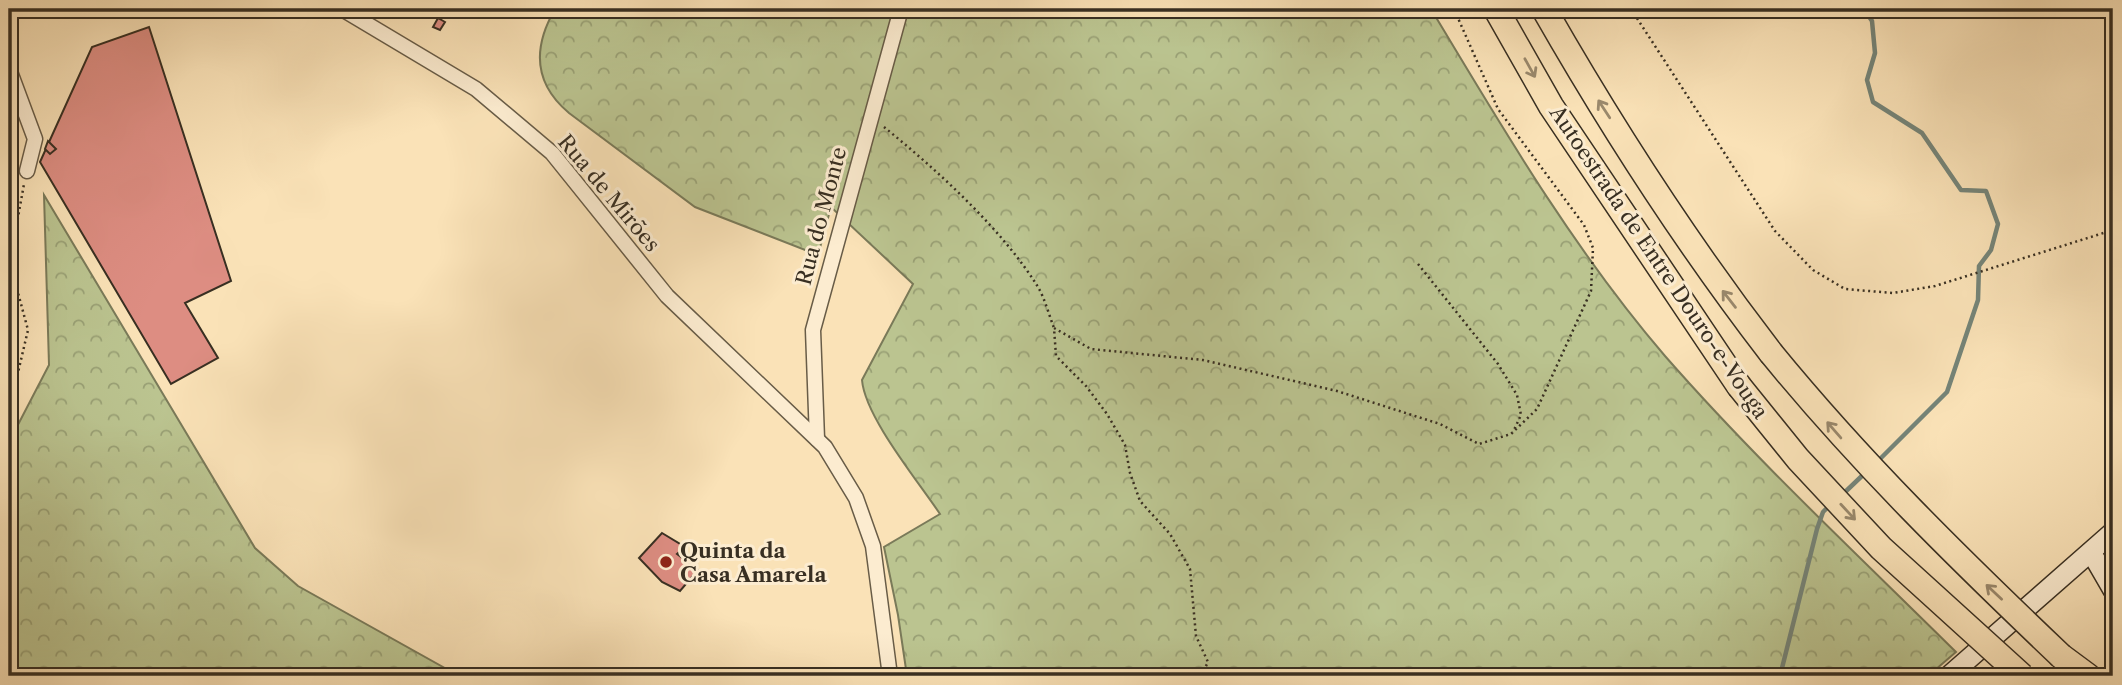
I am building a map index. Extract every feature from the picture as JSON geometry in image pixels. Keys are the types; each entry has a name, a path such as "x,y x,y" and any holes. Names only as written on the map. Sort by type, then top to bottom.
{"highway":[{"name":"Autoestrada de Entre Douro-e-Vouga","path":"1496,9 1551,106 1739,386 1798,459 1881,548 2022,676"},
{"name":"Autoestrada de Entre Douro-e-Vouga","path":"1544,9 1583,78 1718,284 1771,353 1833,429 1904,506 2061,656 2088,676"}],"main road":[{"path":"1949,676 2113,532"},
{"path":"2091,552 2113,590"}],"street":[{"name":"Rua de Mirões","path":"342,9 476,89 552,153 667,296 817,439 856,498 873,546 890,676"},
{"name":"Rua do Monte","path":"817,439 813,330 901,9"},
{"path":"9,69 35,139 27,171"}],"path":[{"path":"1054,328 1091,349 1203,360 1337,391 1440,424 1479,444 1511,435 1536,409 1591,291 1593,248 1584,225 1498,109 1454,9"},
{"path":"1631,9 1775,231 1813,270 1845,289 1893,293 1935,286 2113,230"},
{"path":"870,116 971,206 1011,250 1039,289 1054,328 1056,356 1086,386 1107,414 1125,445 1140,501 1170,534 1190,569 1196,636 1208,662 1201,676"},
{"path":"9,396 16,382 28,330 14,278 13,244 27,171"},
{"path":"1418,264 1498,364 1517,395 1521,415 1511,435"}],"green space":[{"path":"555,9 1431,9 1541,188 1632,316 1735,432 1956,652 1928,676 907,676 884,547 940,514 882,430 865,395 862,380 913,284 831,207 818,255 695,207 569,113 549,89 540,64 543,37"},
{"path":"44,195 255,548 298,586 459,676 9,676 9,442 49,365"}],"building":[{"path":"449,9 465,9 461,16"},
{"path":"438,18 445,22 440,30 433,27"},
{"path":"149,27 231,281 185,303 218,358 171,384 40,162 92,47"},
{"path":"48,141 56,149 50,154 45,149"},
{"name":"Quinta da Casa Amarela","path":"662,533 685,547 677,554 698,570 680,591 662,582 639,558"}],"waterway":[{"path":"1864,9 1872,21 1875,53 1867,80 1873,102 1922,133 1961,190 1986,191 1998,224 1991,250 1979,266 1978,300 1947,392 1876,463"},
{"path":"1843,494 1865,473"},
{"path":"1780,676 1817,529 1823,512 1831,504"}],"place":[{"name":"Quinta da Casa Amarela","path":"666,562"}]}
